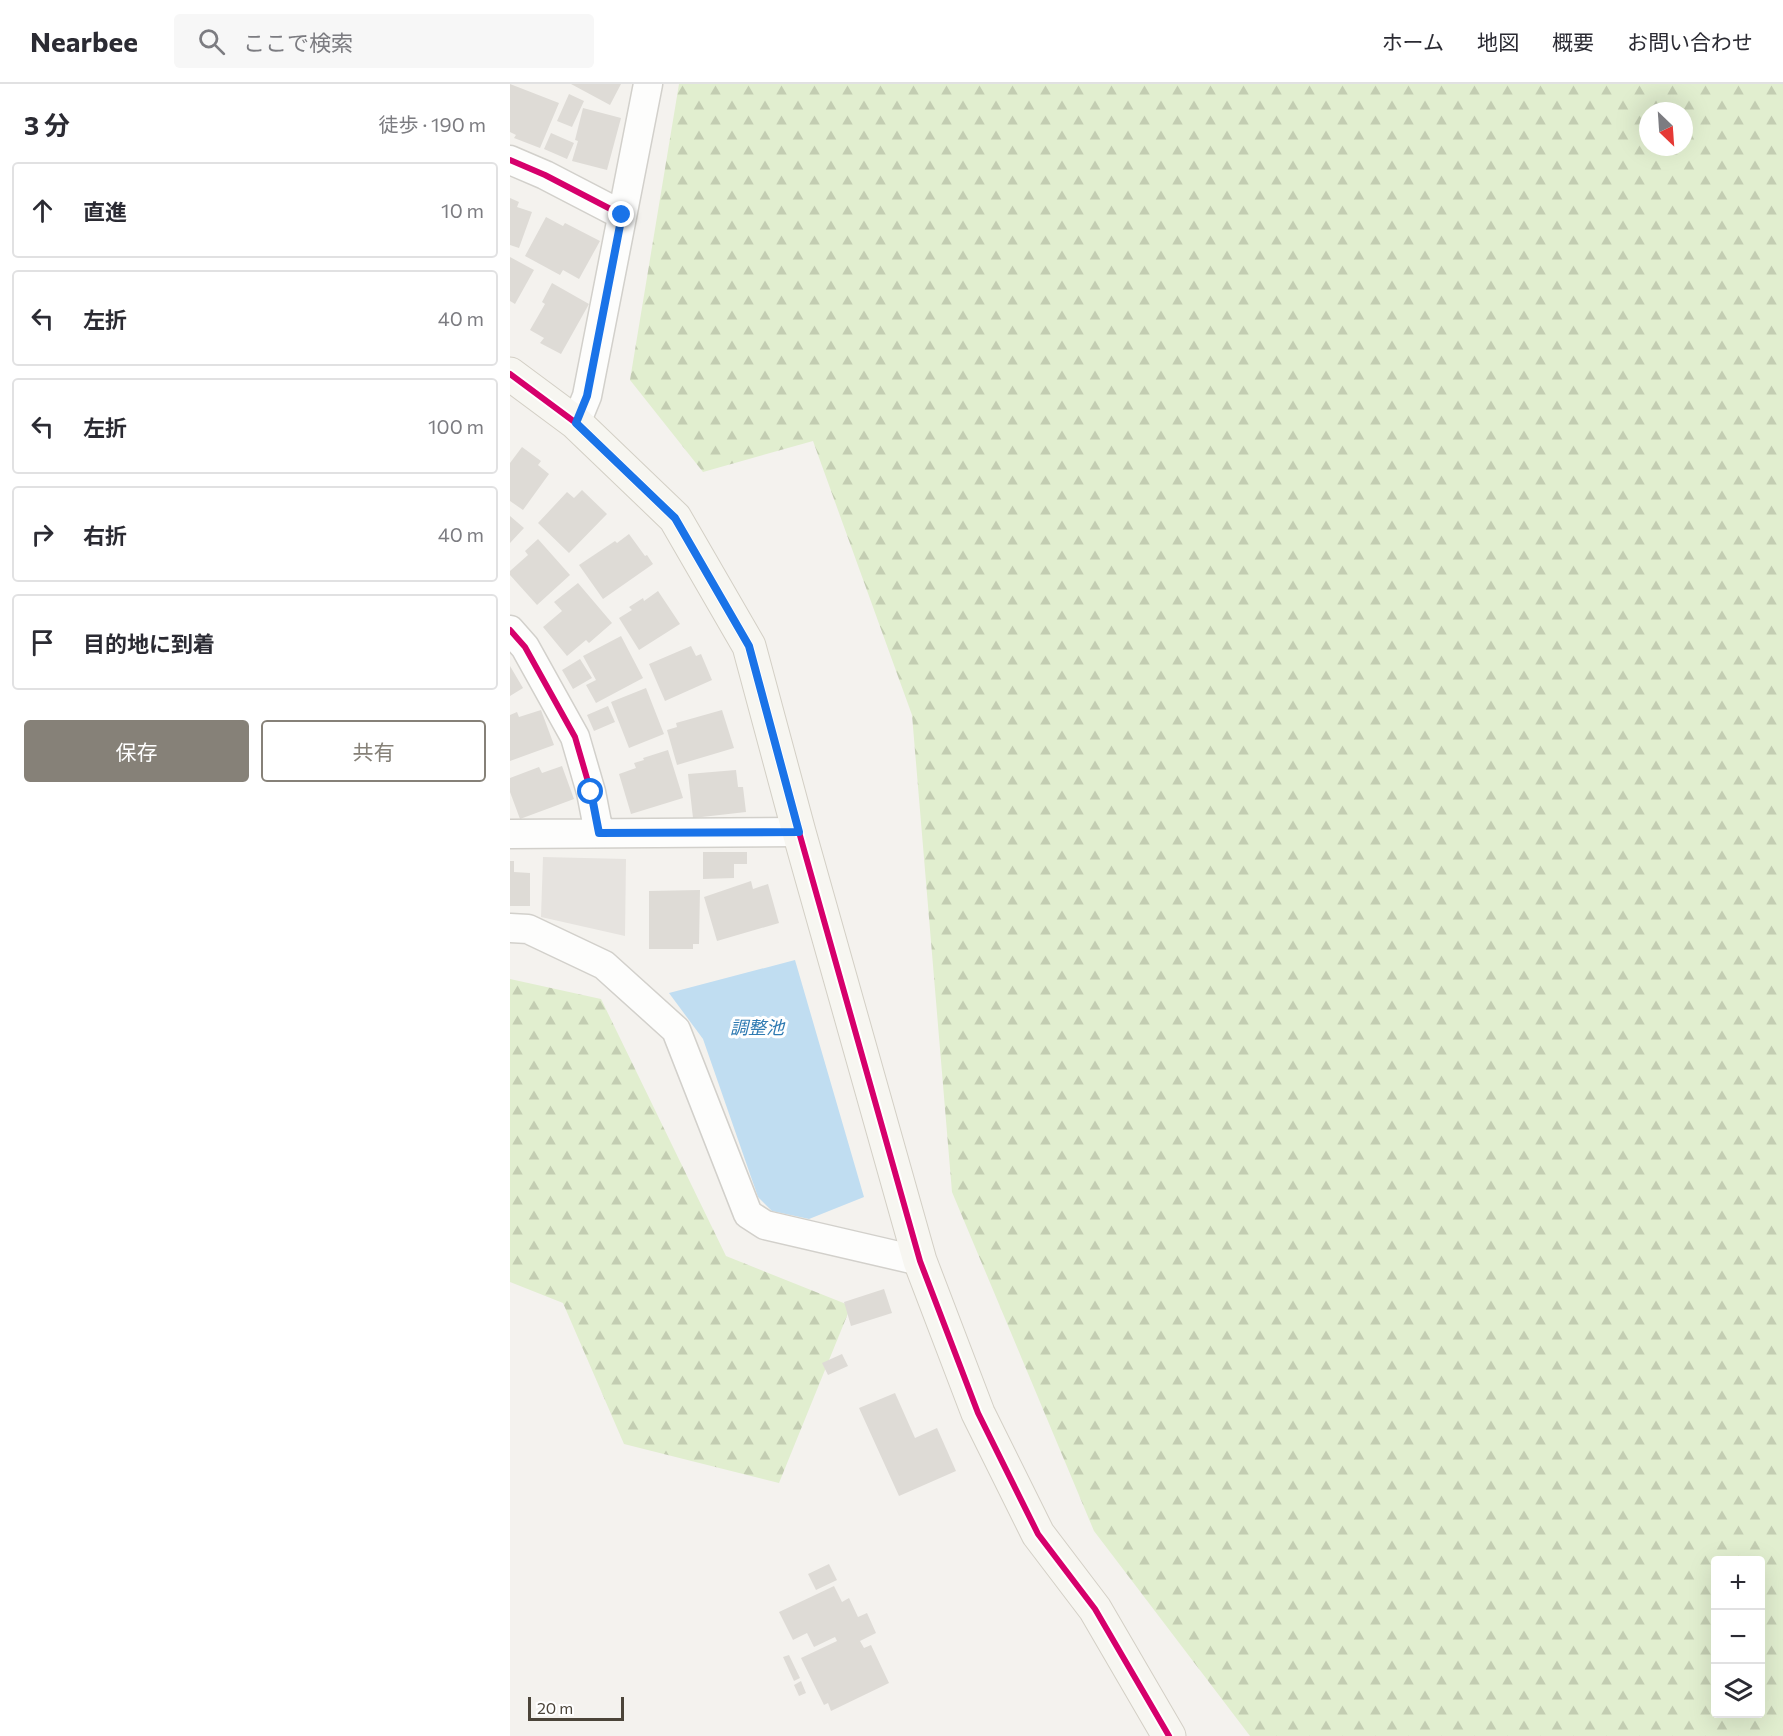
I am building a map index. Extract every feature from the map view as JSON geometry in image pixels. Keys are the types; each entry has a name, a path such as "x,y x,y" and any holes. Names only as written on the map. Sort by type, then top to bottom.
{"street":[{"path":"576,423 587,396 648,84"},
{"path":"510,160 545,175 622,215"},
{"path":"510,374 576,423 675,518 749,646 920,1261 978,1413 1038,1534 1095,1609 1169,1736"},
{"path":"510,630 525,646 575,737 591,792 599,833"},
{"path":"510,834 799,832"},
{"path":"510,928 528,930 604,965 676,1030 748,1214 765,1225 920,1261"}],"green space":[{"path":"679,84 1783,84 1783,1736 1250,1736 1094,1531 952,1192 912,715 813,441 703,472 630,380"},
{"path":"510,979 601,999 726,1256 851,1306 779,1483 624,1444 563,1303 510,1282"}],"shaded area":[{"path":"543,857 626,859 625,936 541,917"}],"water":[{"name":"調整池","path":"795,960 864,1197 809,1219 772,1211 758,1197 703,1039 669,993"}],"building":[{"path":"510,84 559,103 540,148 514,138 516,135 510,132"},
{"path":"571,84 621,84 610,105"},
{"path":"569,94 584,101 572,127 557,121"},
{"path":"583,108 621,118 607,170 572,161 578,141 575,140"},
{"path":"551,133 574,143 567,159 544,149"},
{"path":"510,198 519,202 517,207 532,212 519,248 510,245"},
{"path":"546,217 563,226 565,223 600,241 579,279 563,270 560,275 525,256"},
{"path":"510,257 534,270 515,304 510,301"},
{"path":"552,283 589,304 561,354 540,343 544,338 530,330 545,304 542,302"},
{"path":"522,447 541,461 538,465 549,474 523,510 510,501 510,463"},
{"path":"582,490 607,514 569,553 538,523 567,492 574,498"},
{"path":"510,516 524,528 510,543"},
{"path":"629,534 653,564 603,599 579,565"},
{"path":"538,539 570,575 537,605 510,575 510,571 528,555 525,551"},
{"path":"578,583 612,623 589,643 586,640 567,656 543,627 562,611 554,602"},
{"path":"658,591 680,624 639,650 619,618 632,610 629,607 643,598 644,601"},
{"path":"621,636 643,678 596,703 586,685 596,680 583,656"},
{"path":"691,646 696,656 701,654 712,680 665,701 649,664"},
{"path":"580,659 592,678 573,689 562,670"},
{"path":"510,666 523,688 510,696"},
{"path":"646,688 664,734 629,748 611,702"},
{"path":"608,706 615,722 594,731 587,715"},
{"path":"541,710 554,745 510,761 510,715 517,712 519,717"},
{"path":"722,710 734,748 677,765 667,730 677,727 676,723"},
{"path":"668,750 683,798 631,814 619,774 636,768 634,763 644,760 643,758"},
{"path":"562,766 574,799 520,819 510,792 510,778 539,767 542,773"},
{"path":"736,770 738,787 743,787 746,812 693,818 688,774"},
{"path":"703,852 747,852 747,864 734,864 734,878 703,879"},
{"path":"510,861 514,861 514,872 530,873 530,906 510,906"},
{"path":"751,881 753,889 768,884 779,923 717,941 704,897"},
{"path":"700,890 699,944 693,944 693,949 649,949 649,891"},
{"path":"884,1289 892,1313 851,1326 844,1302"},
{"path":"842,1354 848,1366 828,1375 822,1363"},
{"path":"895,1393 915,1438 937,1428 956,1471 899,1496 859,1408"},
{"path":"829,1564 837,1580 816,1590 808,1574"},
{"path":"834,1586 842,1602 849,1598 858,1617 867,1613 876,1633 860,1641 864,1648 871,1645 889,1683 831,1711 828,1703 824,1705 801,1658 837,1641 835,1637 814,1647 807,1633 793,1640 779,1612"},
{"path":"789,1655 800,1678 794,1681 783,1657"},
{"path":"801,1681 806,1693 799,1696 794,1685"}],"cycle path":[{"path":"510,160 545,175 622,215"},
{"path":"510,374 576,423 675,518 749,646 920,1261 978,1413 1038,1534 1095,1609 1169,1736"},
{"path":"510,630 525,647 575,737 591,792 599,833"}],"route":[{"path":"591,792 599,833 799,832 749,646 675,518 576,423 587,396 622,215"}]}
